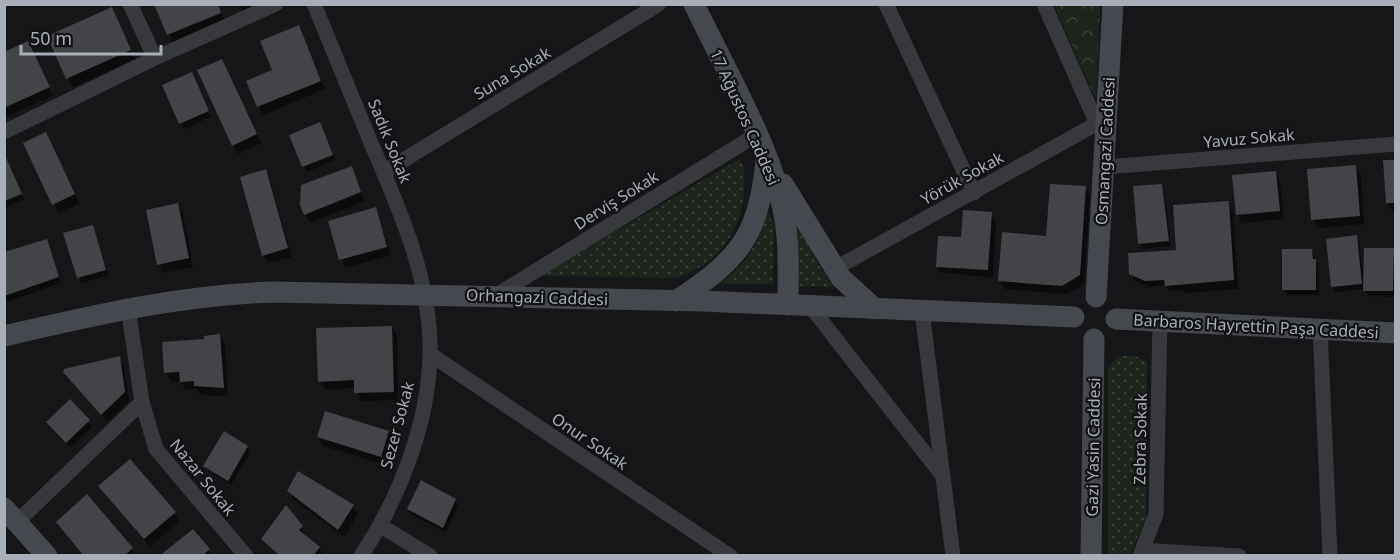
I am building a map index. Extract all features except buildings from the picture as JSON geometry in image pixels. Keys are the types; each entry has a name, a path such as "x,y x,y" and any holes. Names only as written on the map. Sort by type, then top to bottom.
{"street":[{"path":"130,4 155,58"},
{"path":"4,132 155,58 276,4"},
{"name":"Sadık Sokak","path":"314,4 384,172 416,259 424,294"},
{"name":"Suna Sokak","path":"384,172 659,4"},
{"name":"17 Ağustos Caddesi","path":"694,4 766,158 786,223 788,305"},
{"path":"886,4 974,193"},
{"path":"1044,4 1102,121"},
{"name":"Osmangazi Caddesi","path":"1096,297 1105,167 1102,121 1113,4"},
{"name":"Yörük Sokak","path":"834,269 1102,121"},
{"name":"Derviş Sokak","path":"495,296 756,135"},
{"name":"Yavuz Sokak","path":"1105,167 1395,144"},
{"path":"766,158 834,269 875,309"},
{"path":"676,301 711,277 731,259 746,240 762,197 766,158"},
{"name":"Orhangazi Caddesi","path":"4,336 129,307 228,293 424,294 676,301 1074,317"},
{"name":"Sezer Sokak","path":"361,555 381,526 397,491 417,431 428,382 430,354 424,294"},
{"path":"1096,297 1112,305 1116,319 1112,331 1101,339 1094,339 1077,330 1074,317 1079,304 1096,297"},
{"path":"810,306 942,476"},
{"name":"Nazar Sokak","path":"129,307 142,402 156,449 246,555"},
{"path":"922,311 953,555"},
{"name":"Barbaros Hayrettin Paşa Caddesi","path":"1116,319 1395,333"},
{"name":"Zebra Sokak","path":"1141,553 1156,514 1160,321"},
{"path":"1320,328 1330,555"},
{"name":"Gazi Yasin Caddesi","path":"1091,555 1094,339"},
{"name":"Onur Sokak","path":"430,354 730,555"},
{"path":"47,555 11,514 142,402"},
{"path":"381,526 430,555"},
{"path":"1141,553 1239,555"}],"green space":[{"path":"1054,5 1100,5 1096,100"},
{"path":"739,159 743,165 744,175 743,202 739,217 725,244 702,266 673,278 540,276"},
{"path":"767,207 774,227 773,284 719,284 745,260 751,251 761,231"},
{"path":"797,221 819,265 833,287 799,286"},
{"path":"1118,356 1138,357 1147,364 1146,517 1130,555 1108,555 1108,368"}]}
